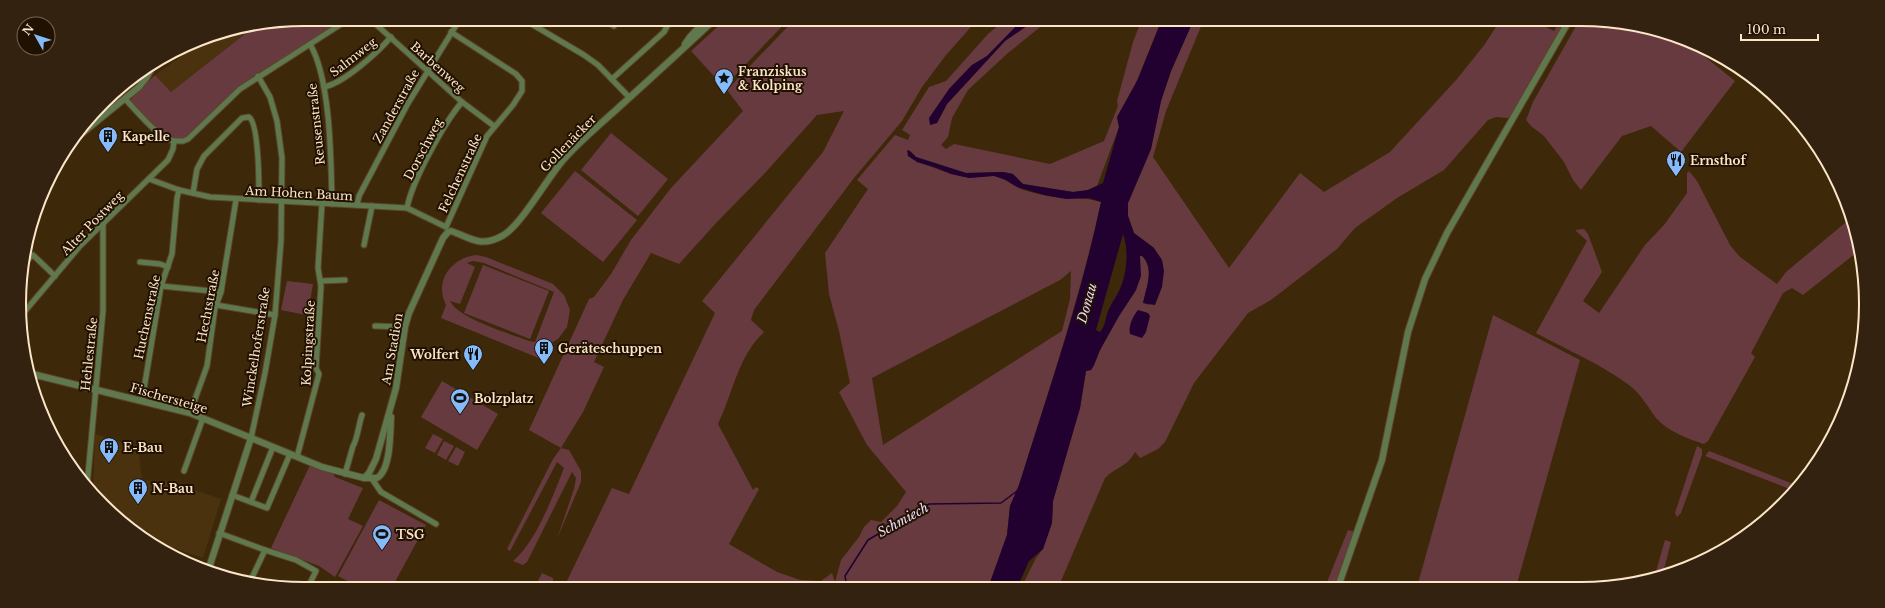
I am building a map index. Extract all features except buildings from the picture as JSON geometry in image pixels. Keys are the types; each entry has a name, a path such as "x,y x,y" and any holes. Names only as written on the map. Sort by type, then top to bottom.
{"street":[{"path":"125,99 165,138 183,142 188,139 240,89 258,76 338,26"},
{"name":"Barbenweg","path":"378,26 462,102 494,126"},
{"name":"Zanderstraße","path":"357,205 358,196 406,105 455,26"},
{"path":"536,26 584,55 630,97"},
{"path":"612,79 664,32 667,26"},
{"name":"Gollenäcker","path":"447,229 470,240 481,242 496,239 507,234 518,223 548,179 564,159 707,26"},
{"path":"1340,582 1382,460 1408,332 1425,279 1447,233 1566,26"},
{"name":"Felchenstraße","path":"447,229 482,145 494,126 513,105 522,91 522,81 516,74 451,32"},
{"name":"Salmweg","path":"324,87 332,85 363,63 391,37"},
{"name":"Reusenstraße","path":"310,44 320,70 324,87 331,165 332,204"},
{"path":"89,128 125,99 148,74"},
{"name":"Winckelhoferstraße","path":"210,565 251,438 265,373 275,314 280,251 282,158 276,117 270,97 258,76"},
{"name":"Dorschweg","path":"407,208 408,199 427,160 446,124 462,102"},
{"path":"193,193 197,169 204,156 242,118 249,117 252,119 255,132 259,200"},
{"name":"Alter Postweg","path":"26,310 54,276 103,223 168,160 173,149 174,141"},
{"name":"Am Hohen Baum","path":"149,179 179,190 210,197 236,200 407,208 447,229"},
{"name":"Huchenstraße","path":"142,401 161,286 172,254 179,190"},
{"name":"Hechtstraße","path":"190,413 208,366 216,305 221,292 236,200"},
{"name":"Kolpingstraße","path":"297,457 319,374 316,368 321,280 318,276 318,268 322,203"},
{"path":"364,245 372,206"},
{"name":"Hehlestraße","path":"88,478 103,311 103,223"},
{"name":"Am Stadion","path":"364,478 373,467 396,388 405,327 415,298 447,229"},
{"path":"30,258 33,255 54,276"},
{"path":"140,262 160,264 168,267"},
{"path":"321,280 345,280"},
{"path":"161,286 221,292"},
{"path":"216,305 275,314"},
{"path":"375,326 405,327"},
{"name":"Fischersteige","path":"35,375 190,413 322,467 345,474 372,479"},
{"name":"Am Stadion","path":"372,479 380,476 385,466 390,439 391,406"},
{"path":"345,474 353,446 356,443 362,415"},
{"path":"184,471 203,418"},
{"path":"251,502 272,447"},
{"path":"232,495 267,508 290,454"},
{"path":"372,479 381,492 436,524"},
{"path":"219,534 296,560 316,571 310,582"},
{"path":"252,577 265,550"}],"shaded area":[{"path":"338,26 258,76 183,141 165,138 128,102 155,75 171,92 248,31 268,28"},
{"path":"718,26 782,26 724,87 691,51"},
{"path":"788,26 972,26 946,55 922,87 902,121 854,178 754,310 751,320 764,332 755,342 742,363 718,424 753,490 756,487 759,489 729,544 777,572 800,580 821,581 832,573 835,582 566,582 612,488 629,494 715,313 702,301 823,152 844,111 817,115 765,173 717,222 679,264 651,253 623,300 594,362 604,367 583,412 561,448 529,430 589,299 594,297 611,274 631,240 671,188 743,111 727,90"},
{"path":"998,26 1016,26 987,56 972,65 949,89 937,123 947,104 1005,41 1027,26 1041,26 1008,53 968,90 952,118 948,137 941,145 946,149 954,144 1050,164 1104,141 1118,106 1117,101 1133,42 1139,26 1159,26 1133,90 1117,117 1119,127 1097,186 1088,190 1073,192 1023,184 1013,174 1003,172 966,173 916,157 910,151 917,162 954,175 970,177 995,176 1033,193 1101,202 1093,238 1052,380 1019,485 1010,506 1007,535 990,582 835,582 841,560 859,537 864,527 871,520 881,522 897,506 906,492 867,445 839,392 850,383 839,331 829,294 825,253 868,189 857,180 895,135 908,140 910,135 902,130 929,87 946,81 988,34","holes":["1071,271 1070,299 1062,331 883,445 872,378 1060,280"]},
{"path":"1191,26 1201,26 1166,111 1153,157 1229,268 1300,173 1324,192 1390,152 1457,79 1485,44 1497,26 1544,26 1554,31 1557,26 1562,26 1508,118 1496,117 1488,120 1444,170 1397,198 1355,228 1337,249 1271,300 1248,313 1194,383 1165,442 1158,449 1140,458 1135,452 1125,464 1105,478 1061,582 1024,582 1036,558 1043,549 1052,523 1053,501 1080,408 1086,371 1091,370 1100,350 1119,316 1136,290 1139,256 1142,256 1148,266 1149,272 1143,303 1150,305 1154,248 1134,233 1128,216 1128,203 1151,149 1161,101 1171,71"},
{"path":"1576,26 1617,28 1653,35 1701,54 1735,81 1681,152 1651,126 1622,136 1581,190 1573,180 1564,162 1544,136 1526,120 1533,102"},
{"path":"248,31 171,92 155,75 188,52 198,47 232,35"},
{"path":"611,133 668,179 638,216 581,170"},
{"path":"575,171 637,220 603,262 541,213"},
{"path":"1689,171 1697,181 1730,245 1740,257 1777,284 1786,272 1846,222 1855,254 1803,295 1792,288 1783,293 1751,353 1755,357 1708,441 1704,444 1684,437 1666,427 1656,418 1637,392 1618,377 1536,333 1587,241 1575,230 1584,229 1588,234 1602,272 1583,301 1599,313 1645,245 1664,225 1687,193 1687,173"},
{"path":"476,255 486,257 553,284 564,295 570,310 567,327 558,339 546,346 541,359 441,318 446,305 442,287 444,279 452,266 467,257","holes":["473,261 484,263 554,292 535,342 485,325 463,314 455,308 450,301 460,304 475,267 467,263"]},
{"path":"483,265 549,291 530,339 464,313"},
{"path":"287,281 313,284 310,301 316,305 316,317 281,310"},
{"path":"1493,315 1580,360 1517,582 1418,582"},
{"name":"Bolzplatz","path":"442,381 498,414 477,450 421,417"},
{"path":"95,434 138,447 142,480 172,482 221,499 203,558 164,544 135,525 107,501 93,485"},
{"path":"433,434 443,439 435,453 425,448"},
{"path":"444,441 454,446 446,460 437,455"},
{"path":"1697,446 1702,449 1702,455 1681,513 1677,517 1675,513"},
{"path":"456,447 465,452 458,466 448,461"},
{"path":"561,448 569,450 581,471 581,482 557,539 574,489 576,478 572,472 527,562 523,565 513,561 529,542 549,505 564,468 557,462 510,551 507,549 553,459"},
{"path":"1709,451 1793,484 1789,489 1705,456"},
{"path":"311,463 331,470 335,477 363,488 348,519 363,526 335,577 319,566 271,548"},
{"name":"TSG","path":"379,500 426,525 395,582 349,582 338,576"},
{"path":"1348,530 1355,532 1337,582 1327,582"},
{"path":"1665,540 1671,542 1664,569 1656,572"},
{"path":"542,573 553,578 553,582 538,582"}],"water":[{"path":"1016,26 1027,26 1005,41 947,104 937,123 930,125 929,118 949,89 972,65 987,56"},
{"name":"Donau","path":"1159,26 1191,26 1171,71 1161,101 1151,149 1128,203 1128,216 1134,233 1154,248 1162,260 1164,271 1162,287 1155,305 1143,303 1149,272 1146,261 1142,256 1140,256 1141,276 1136,290 1119,316 1100,350 1091,370 1086,371 1080,408 1053,501 1052,523 1043,549 1029,561 1020,582 990,582 1007,535 1010,506 1019,485 1074,310 1101,202 1089,198 1066,199 1044,195 1017,187 1006,180 994,176 969,178 951,174 917,162 908,156 907,150 916,157 966,173 1003,172 1013,174 1023,184 1073,192 1088,190 1103,183 1119,127 1117,117 1138,79","holes":["1123,234 1127,254 1122,283 1109,309 1100,332 1096,330"]},
{"path":"1138,310 1148,313 1150,316 1146,332 1142,338 1130,334 1131,321"}],"waterway":[{"name":"Schmiech","path":"846,582 845,576 868,540 929,504 1001,503 1017,491"}],"place":[{"name":"Franziskus & Kolping","path":"724,95"},
{"name":"Kapelle","path":"108,153"},
{"name":"Ernsthof","path":"1676,177"},
{"name":"Geräteschuppen","path":"544,365"},
{"name":"Wolfert","path":"473,371"},
{"name":"Bolzplatz","path":"460,415"},
{"name":"E-Bau","path":"109,464"},
{"name":"N-Bau","path":"138,505"},
{"name":"TSG","path":"382,551"}]}
